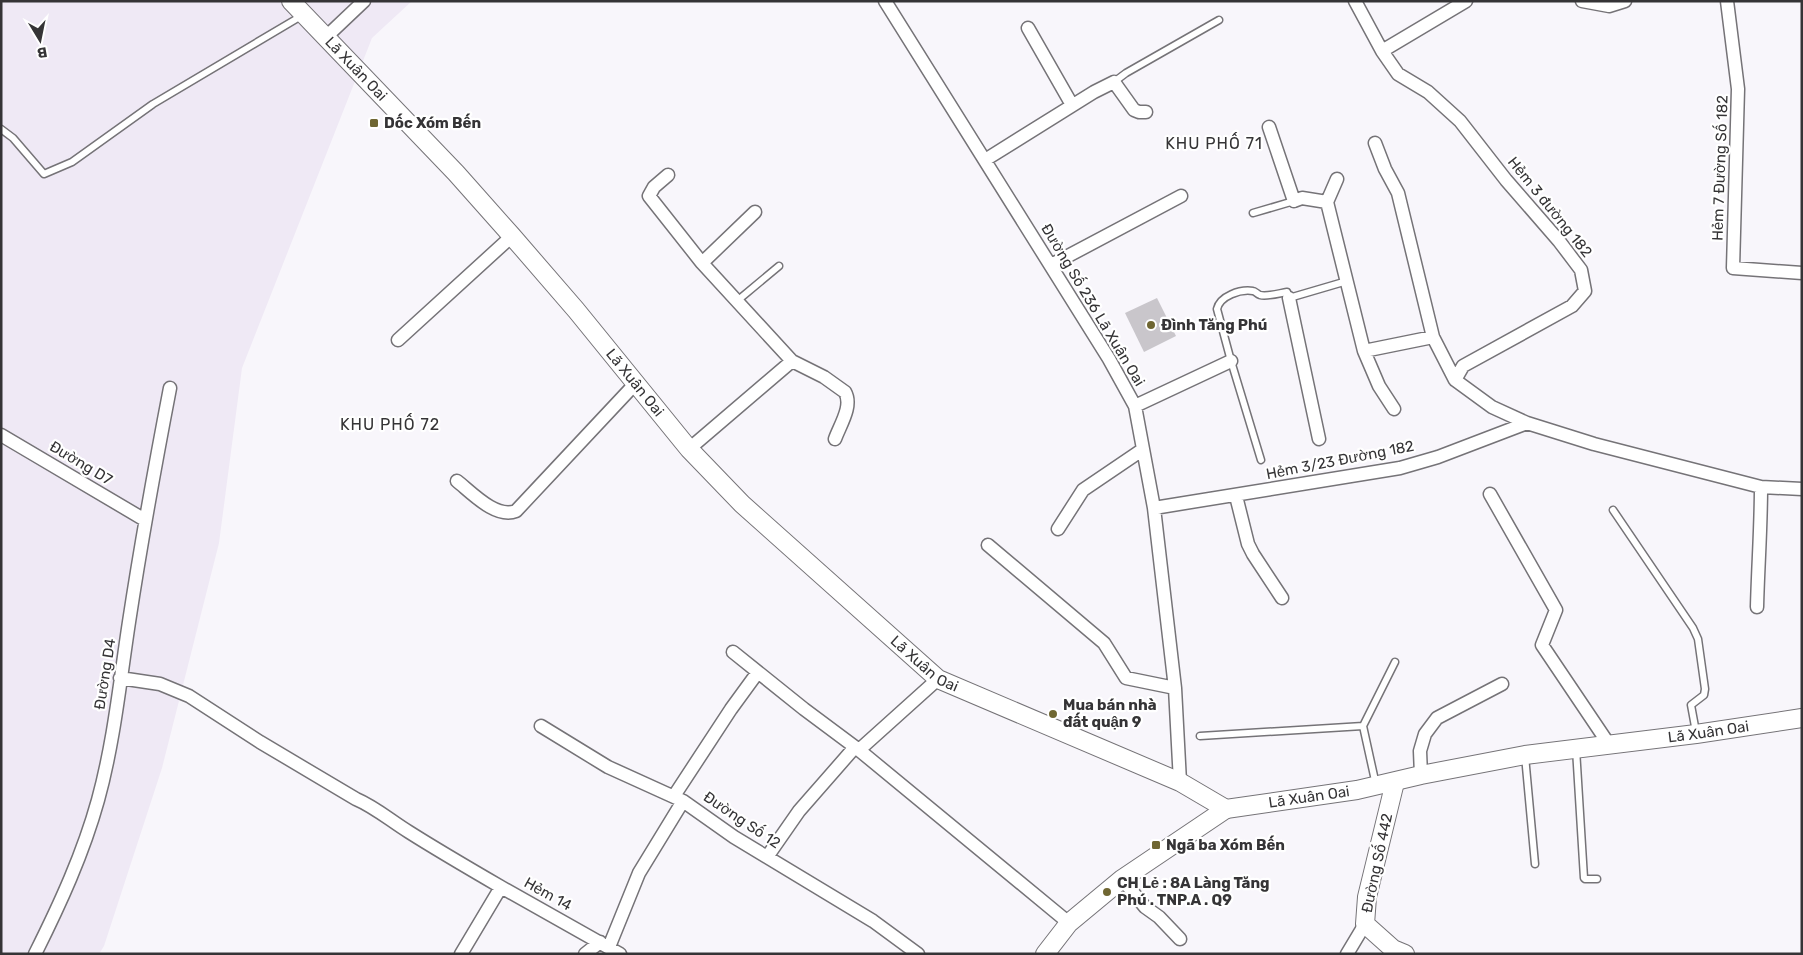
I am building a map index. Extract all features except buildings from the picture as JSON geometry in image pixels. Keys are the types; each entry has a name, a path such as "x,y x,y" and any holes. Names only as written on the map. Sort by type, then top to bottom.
{"main road":[{"name":"Lã Xuân Oai","path":"291,1 456,173 512,236 576,310 688,449 742,504 938,679 1180,782 1226,809 1357,790 1421,775 1525,755 1608,743 1696,734 1802,718"},
{"name":"Đường Số 442","path":"1395,782 1368,896 1365,924 1393,949 1406,954"},
{"path":"1049,952 1069,923 1122,879 1226,809"}],"street":[{"path":"326,37 364,1"},
{"name":"Đường Số 236 Lã Xuân Oai","path":"885,1 1051,265 1109,359 1135,406 1154,508 1175,688 1180,782"},
{"name":"Hẻm 3 đường 182","path":"1356,1 1382,51 1398,74 1428,92 1460,121 1581,270 1585,291 1572,306 1463,366 1456,380"},
{"path":"1382,51 1466,1"},
{"path":"1582,1 1609,6 1626,1"},
{"name":"Hẻm 7 Đường Số 182","path":"1727,1 1738,88 1733,268 1802,273"},
{"path":"1028,28 1072,106"},
{"path":"985,160 1114,82 1134,110 1146,112"},
{"path":"1268,127 1294,201 1302,198 1327,202"},
{"path":"1375,143 1385,169 1398,193 1433,337 1456,380 1492,407 1527,423 1594,444 1761,487 1802,489"},
{"path":"668,175 650,191 649,196 702,264 792,361 824,378 847,395 848,405 835,439"},
{"path":"1337,179 1327,202 1364,351 1379,386 1394,409"},
{"path":"1051,265 1181,196"},
{"path":"702,264 755,212"},
{"path":"398,340 512,236"},
{"path":"1289,298 1319,438"},
{"path":"1364,351 1433,337"},
{"path":"688,449 792,361"},
{"path":"1135,406 1231,361"},
{"path":"457,481 493,508 507,513 516,511 635,384"},
{"name":"Đường D4","path":"35,954 63,898 81,852 98,800 110,750 145,520 170,388"},
{"name":"Hẻm 3/23 Đường 182","path":"1154,508 1400,468 1438,457 1527,423"},
{"name":"Đường D7","path":"1,435 145,520"},
{"path":"1058,529 1083,490 1142,450"},
{"path":"1757,607 1761,487"},
{"path":"1490,494 1556,610 1542,645 1608,743"},
{"path":"1236,496 1248,544 1282,598"},
{"path":"988,545 1104,643 1126,678 1175,688"},
{"path":"733,652 857,748 1069,923"},
{"path":"585,954 604,944 639,872 679,799 731,709 758,672"},
{"path":"120,678 160,684 189,696 260,742 367,804 409,832 501,887"},
{"path":"768,857 799,811 857,748 938,679"},
{"path":"1421,775 1420,751 1425,734 1437,718 1502,684"},
{"name":"Đường Số 12","path":"541,726 608,766 679,799 734,837 873,921 918,954"},
{"path":"1122,879 1145,907 1160,917 1180,939"},
{"name":"Hẻm 14","path":"461,954 501,887 620,954"},
{"path":"1346,954 1365,924"}],"lane":[{"path":"1,129 13,138 44,174 72,162 153,104 304,14"},
{"path":"1114,82 1126,73 1219,20"},
{"path":"1253,213 1294,201"},
{"path":"737,301 779,266"},
{"path":"1261,460 1231,361 1217,309 1218,303 1223,298 1241,291 1254,291 1260,295 1287,292 1289,298 1347,281"},
{"path":"1613,510 1693,628 1698,639 1705,689 1704,696 1692,705 1696,734"},
{"path":"1376,785 1363,726 1395,662"},
{"path":"1200,736 1363,726"},
{"path":"1576,748 1584,878 1597,879"},
{"path":"1525,755 1536,864"}],"shaded area":[{"path":"1,1 412,1 372,38 242,368 219,543 162,768 104,946 99,954 1,954"}],"place":[{"name":"Dốc Xóm Bến","path":"374,123"},
{"name":"Đình Tăng Phú","path":"1151,325"},
{"name":"Mua bán nhà đất quận 9","path":"1053,714"},
{"name":"Ngã ba Xóm Bến","path":"1156,845"},
{"name":"CH Lẻ : 8A Làng Tăng Phú . TNP.A . Q9","path":"1107,892"}],"district":[{"name":"KHU PHỐ 71","path":"1214,143"},
{"name":"KHU PHỐ 72","path":"390,424"}]}
